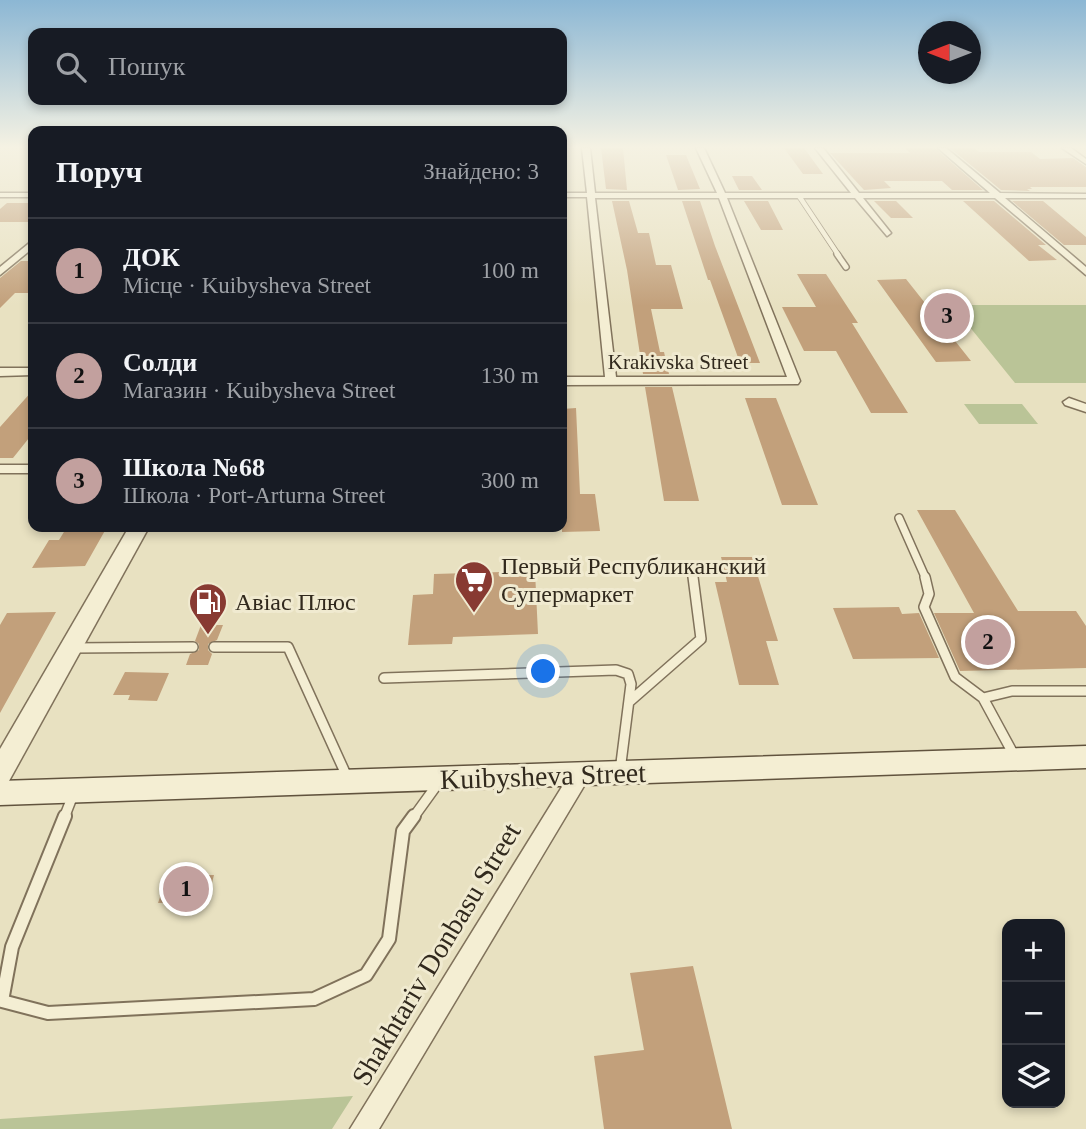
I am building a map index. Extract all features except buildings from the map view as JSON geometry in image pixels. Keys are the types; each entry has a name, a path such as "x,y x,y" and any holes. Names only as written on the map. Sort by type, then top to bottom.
{"main road":[{"name":"Kuibysheva Street","path":"0,793 1086,757"}],"street":[{"path":"592,201 611,382"},
{"name":"Krakivska Street","path":"567,381 794,381 724,201"},
{"path":"862,201 887,233"},
{"path":"1004,201 1086,272"},
{"path":"2,269 28,247"},
{"path":"0,372 28,372"},
{"path":"1069,402 1086,408"},
{"path":"0,469 28,469"},
{"path":"0,773 136,532"},
{"name":"Shakhtariv Donbasu Street","path":"364,1129 580,775"}],"lane":[{"path":"802,201 846,267"},
{"path":"900,518 926,578 929,594 923,607 945,657 955,677 983,698 1017,759"},
{"path":"629,702 701,639 692,568"},
{"path":"71,648 193,647"},
{"path":"214,647 288,647 349,782"},
{"path":"384,678 615,670 628,674 631,684 619,774"},
{"path":"983,698 1012,691 1086,691"},
{"path":"75,790 12,947 2,1000 48,1013 314,999 366,975 389,939 403,831 441,779"}],"green space":[{"path":"952,305 1086,305 1086,383 1015,383"},
{"path":"964,404 1022,404 1038,424 979,424"},
{"path":"353,1096 332,1129 0,1129 0,1119"}],"place":[{"name":"Школа №68","path":"947,316"},
{"name":"Первый Республиканский Супермаркет","path":"474,614"},
{"name":"Авіас Плюс","path":"208,636"},
{"name":"Солди","path":"988,642"},
{"name":"ДОК","path":"186,889"}]}
